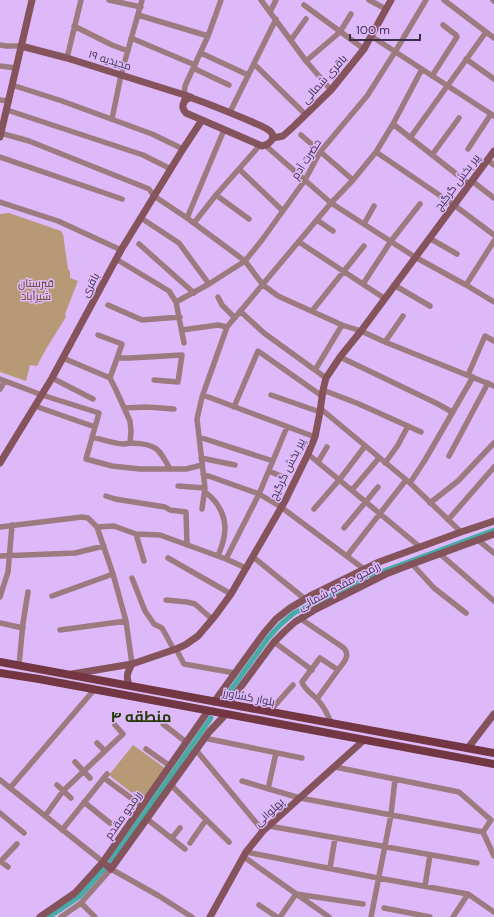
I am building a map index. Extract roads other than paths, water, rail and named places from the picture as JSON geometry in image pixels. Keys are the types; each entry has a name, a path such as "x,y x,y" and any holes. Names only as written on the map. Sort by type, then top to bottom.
{"main road":[{"name":"بلوار کشاورز","path":"0,662 494,753"},
{"name":"بلوار کشاورز","path":"0,673 494,764"},
{"path":"267,722 269,712"}],"street":[{"path":"32,0 0,135 29,141 148,189 154,196 187,218 245,261 263,285 278,296 342,325 361,330 385,342 494,386"},
{"path":"67,58 81,0"},
{"path":"109,0 141,7"},
{"path":"112,120 121,75 142,0"},
{"path":"221,0 208,36 185,86 182,104 184,111 224,130 263,145 331,203 415,257 494,302"},
{"path":"262,0 306,60 331,90"},
{"path":"270,12 276,0"},
{"path":"369,0 386,9"},
{"name":"باقری شمالی","path":"273,138 282,136 293,127 331,90 364,49 390,0"},
{"name":"حضرت آدم","path":"176,302 194,293 245,261 283,212 305,180 320,152 367,96 426,0"},
{"path":"444,0 494,38"},
{"path":"304,5 364,49"},
{"path":"306,60 340,32 350,14"},
{"path":"138,15 208,36"},
{"path":"230,112 276,19"},
{"path":"291,40 306,19"},
{"path":"432,76 457,38 456,35 442,25"},
{"path":"74,26 128,51"},
{"path":"410,138 486,32"},
{"path":"371,36 493,115 468,149"},
{"path":"131,38 194,66 228,85"},
{"path":"0,45 21,46"},
{"name":"مجیدیه ۱۹","path":"21,46 67,58 121,75 184,98"},
{"path":"201,52 248,75"},
{"path":"466,59 494,78"},
{"path":"254,64 302,111"},
{"path":"0,66 16,68"},
{"path":"202,509 205,490 197,419 203,395 227,327 316,220 353,180 376,152 393,124 422,69"},
{"path":"12,85 62,101 152,134 183,149"},
{"path":"184,98 192,98 230,112 263,127 273,135 270,143 263,145 239,169 194,223"},
{"path":"0,100 9,101"},
{"path":"7,110 143,155 170,169"},
{"path":"432,155 459,118"},
{"name":"باقری","path":"0,463 52,378 121,250 170,169 202,120"},
{"path":"393,124 432,155 494,198"},
{"path":"187,218 224,130"},
{"path":"301,135 353,180"},
{"name":"پیر بخش گرگیج","path":"68,674 132,664 175,649 198,636 212,619 232,594 281,507 308,454 315,437 326,378 340,357 494,151"},
{"path":"376,152 454,205 494,235"},
{"path":"0,157 122,199"},
{"path":"487,160 494,164"},
{"path":"239,169 283,212"},
{"path":"216,195 249,219"},
{"path":"0,202 58,221 121,250"},
{"path":"363,284 391,241 420,204"},
{"path":"364,224 374,206"},
{"path":"141,218 179,243 209,284"},
{"path":"316,220 333,231"},
{"path":"430,238 457,254"},
{"path":"466,285 494,241"},
{"path":"299,242 384,298"},
{"path":"140,244 194,293"},
{"path":"312,311 364,246"},
{"path":"116,259 169,291 176,302 184,343"},
{"path":"394,285 430,306"},
{"path":"218,297 222,305 234,318"},
{"path":"108,305 142,320 180,317"},
{"path":"240,311 264,333 326,378"},
{"path":"385,342 403,316"},
{"path":"182,330 218,325 227,327"},
{"path":"315,370 342,325"},
{"path":"98,335 122,344 110,378"},
{"path":"347,556 380,512 408,482 425,460 470,376 485,336 494,341"},
{"path":"234,407 258,351 323,393 359,404 421,432"},
{"path":"117,358 182,355 178,382 154,380"},
{"path":"340,357 452,412"},
{"path":"63,358 110,378 130,421 130,443"},
{"path":"52,378 93,399"},
{"path":"0,390 3,380 42,395 99,413 86,459 112,466 140,469 186,469 202,465"},
{"path":"449,456 488,383"},
{"path":"203,395 315,437"},
{"path":"271,395 320,410 408,482 461,532"},
{"path":"35,406 95,428"},
{"path":"124,408 147,407 174,409"},
{"path":"385,463 398,445 408,426"},
{"path":"226,559 259,494 286,427"},
{"path":"92,437 123,444 130,443 155,447 170,469"},
{"path":"199,437 273,461"},
{"path":"430,503 458,482 494,443"},
{"path":"314,509 340,479 365,446"},
{"path":"318,462 327,447"},
{"path":"308,454 380,512 420,547"},
{"path":"201,458 235,465"},
{"path":"352,490 379,458"},
{"path":"448,520 494,467"},
{"path":"269,471 283,477"},
{"path":"203,474 259,494 281,507 364,569"},
{"path":"178,486 205,490 219,505 223,515 225,530 218,556"},
{"path":"344,528 378,487"},
{"path":"106,496 186,512 187,545"},
{"path":"0,527 82,517 88,518 97,527 113,574 126,621 132,664 128,672 127,680 129,686"},
{"path":"214,702 264,633 276,619 290,608 379,562 494,521"},
{"path":"0,597 8,572 12,526"},
{"path":"97,527 114,526 136,534 160,535 226,559 246,568"},
{"path":"136,534 144,561"},
{"name":"رزمجو مقدم شمالی","path":"228,704 274,642 284,631 301,618 386,574 494,534"},
{"path":"478,540 494,553"},
{"path":"0,556 75,553 104,546"},
{"path":"440,554 494,601"},
{"path":"252,557 305,599"},
{"path":"168,558 232,594"},
{"path":"412,564 434,588 466,613"},
{"path":"52,596 113,574"},
{"path":"132,578 145,611 154,624 162,628 184,664 235,673"},
{"path":"19,665 28,592"},
{"path":"166,600 195,604 212,619"},
{"path":"301,618 347,651 345,659 317,699"},
{"path":"60,630 126,621"},
{"path":"0,623 23,628"},
{"path":"274,642 312,670"},
{"path":"331,724 328,713 317,699 303,686 302,682 320,658 338,670"},
{"path":"269,712 293,685"},
{"path":"10,788 94,690"},
{"name":"رزمجو مقدم","path":"40,917 75,893 103,862 208,711"},
{"name":"رزمجو مقدم","path":"61,917 81,903 111,869 204,738 216,723 226,714"},
{"path":"468,748 494,714"},
{"path":"163,724 186,742"},
{"path":"44,816 63,791 123,734 115,725"},
{"path":"204,738 302,758"},
{"name":"پهلوانی","path":"210,917 245,855 263,831 364,740"},
{"path":"96,743 105,751"},
{"path":"146,749 170,766"},
{"path":"196,750 263,831"},
{"path":"268,788 276,753"},
{"path":"75,762 90,778"},
{"path":"335,766 459,792 491,820 483,832"},
{"path":"62,830 106,776 142,806"},
{"path":"371,917 391,815 395,779"},
{"path":"0,780 111,869 159,896 192,917"},
{"path":"242,781 300,798 483,832"},
{"path":"57,785 71,798"},
{"path":"171,785 229,842"},
{"path":"84,802 110,823"},
{"path":"0,813 24,833"},
{"path":"147,819 185,849"},
{"path":"190,844 206,820"},
{"path":"269,826 477,863"},
{"path":"172,838 180,828"},
{"path":"483,832 494,856"},
{"path":"330,868 335,838"},
{"path":"8,867 0,861 17,844"},
{"path":"245,855 330,868 468,894 494,912"},
{"path":"245,855 329,917"},
{"path":"425,886 430,855"},
{"path":"296,894 363,904"},
{"path":"280,917 296,894"},
{"path":"453,917 468,894"},
{"path":"81,903 95,917"},
{"path":"259,905 277,917"},
{"path":"384,908 430,917"}],"waterway":[{"path":"225,698 269,637 294,613 381,572 494,530"},
{"path":"111,861 211,718"},
{"path":"49,917 79,897 104,869"}],"district":[{"name":"منطقه ۴","path":"141,717"}],"park label":[{"name":"قبرستان شیرآباد","path":"36,289"}]}
